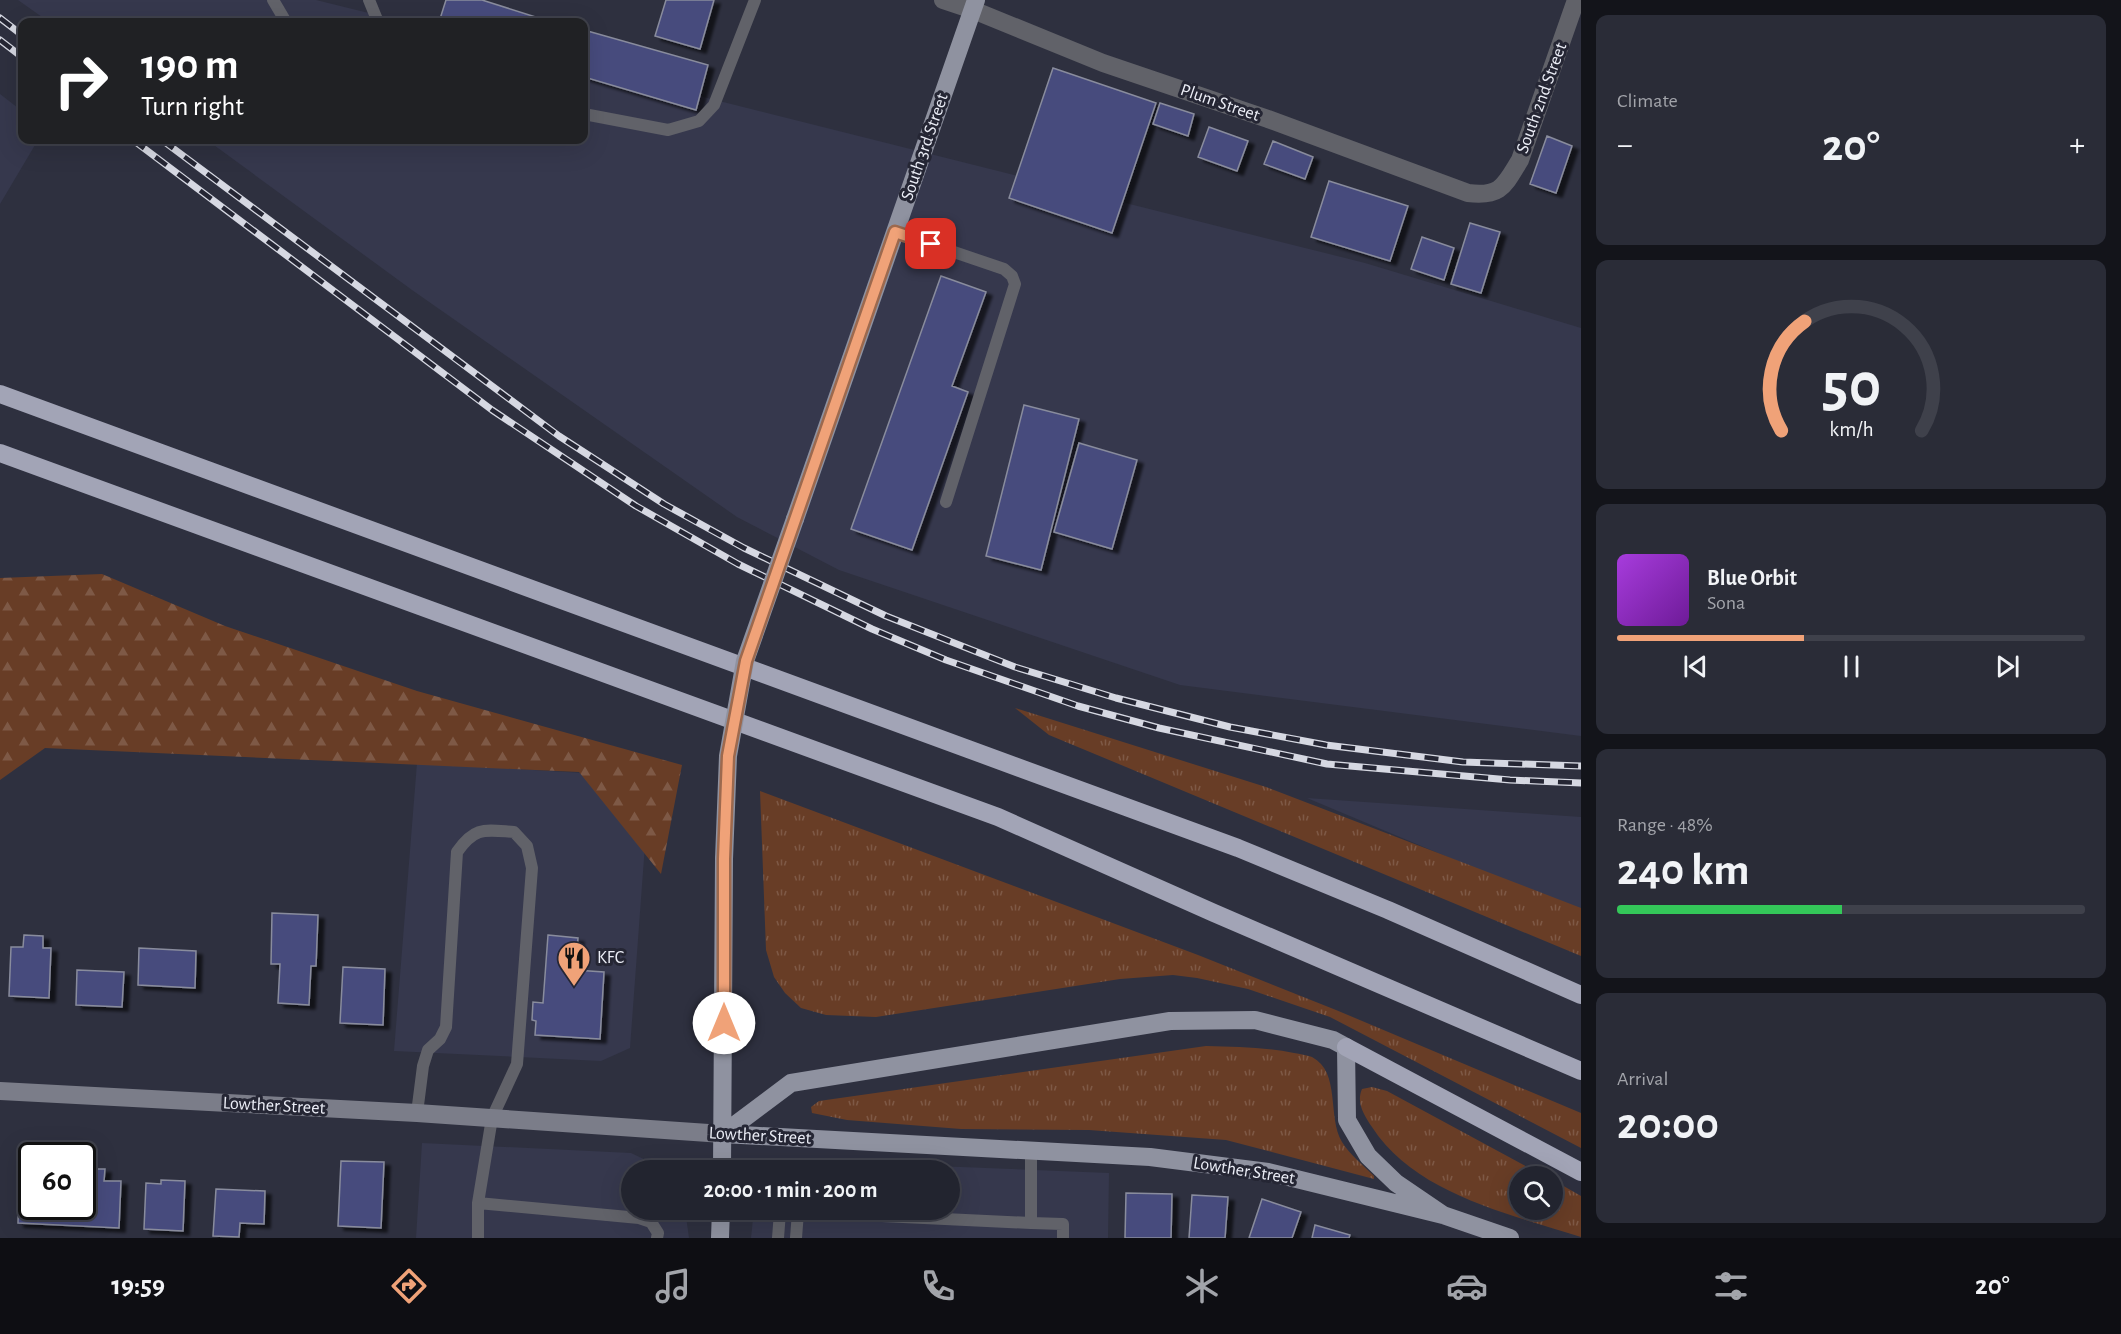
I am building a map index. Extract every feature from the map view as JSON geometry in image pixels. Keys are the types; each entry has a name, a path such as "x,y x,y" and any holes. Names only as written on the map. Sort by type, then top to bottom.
{"highway":[{"path":"0,393 1238,848 1388,910 1581,995"},
{"path":"0,453 998,817 1225,918 1581,1071"},
{"path":"1346,1047 1581,1172"}],"main road":[{"name":"South 3rd Street","path":"722,1160 724,859 728,756 746,661 974,5"},
{"path":"723,1134 791,1083 1170,1021 1255,1020 1333,1040 1346,1047 1347,1120 1352,1129 1368,1156 1396,1183 1443,1215"},
{"name":"Lowther Street","path":"0,1091 417,1113 723,1134 1150,1156 1268,1172 1443,1215 1510,1238"},
{"path":"720,1238 721,1220"}],"street":[{"name":"Plum Street","path":"943,0 974,5 1103,63 1268,119 1468,193 1486,195 1498,189"},
{"name":"South 2nd Street","path":"1498,189 1507,181 1520,160 1576,0"}],"lane":[{"path":"273,0 284,18"},
{"path":"369,0 376,18"},
{"path":"588,115 668,130 699,121 714,105 755,0"},
{"path":"895,232 1004,269 1012,276 1015,284 946,502"},
{"path":"417,1113 423,1066 428,1050 440,1039 446,1027 457,852 467,838 481,829 514,832 527,846 532,868 517,1064 492,1118 478,1203 478,1238"},
{"path":"1031,1151 1031,1223"},
{"path":"478,1203 639,1218 651,1222 658,1233 657,1238"},
{"path":"778,1238 779,1220"},
{"path":"796,1238 797,1220"},
{"path":"960,1220 1063,1224 1063,1238"}],"shaded area":[{"path":"18,0 316,0 389,18 43,18"},
{"path":"588,68 1365,263 1581,328 1581,736 1180,685 839,570 737,517 412,290 212,144 588,144"},
{"path":"0,94 18,108 18,144 36,144 0,204"},
{"path":"417,763 650,777 630,1048 601,1061 394,1051"},
{"path":"1307,798 1581,817 1581,913"},
{"path":"422,1143 631,1153 646,1160 621,1160 621,1220 687,1220 689,1238 416,1238"},
{"path":"960,1167 1109,1173 1108,1238 751,1238 753,1220 960,1220"}],"green space":[{"path":"102,574 225,626 417,691 682,765 661,874 579,772 45,748 0,780 0,578"},
{"path":"1015,708 1266,787 1581,908 1581,956 1049,735"},
{"path":"760,791 1198,955 1581,1113 1581,1148 1330,1017 1248,989 1197,978 1173,975 1120,979 876,1017 826,1015 801,1008 785,993 774,977 766,950"},
{"path":"1206,1046 1283,1051 1310,1056 1321,1064 1330,1084 1335,1120 1342,1142 1374,1176 1374,1179 1226,1140 1089,1130 961,1129 847,1120 812,1113 811,1107 819,1101"},
{"path":"1372,1087 1387,1091 1526,1166 1509,1166 1509,1214 1438,1185 1413,1169 1390,1150 1364,1113 1360,1104 1362,1089"},
{"path":"1563,1186 1581,1196 1581,1237 1527,1220 1563,1220"}],"building":[{"path":"446,0 482,0 539,18 440,18"},
{"path":"666,0 714,0 700,49 655,36"},
{"path":"588,31 708,65 696,110 588,78"},
{"path":"1053,68 1156,103 1112,233 1009,198"},
{"path":"1160,103 1194,114 1188,136 1153,124"},
{"path":"1209,127 1248,141 1237,171 1198,157"},
{"path":"1547,136 1572,146 1556,193 1530,184"},
{"path":"1273,141 1313,157 1305,179 1264,164"},
{"path":"1329,181 1408,206 1390,261 1311,237"},
{"path":"1470,223 1500,232 1481,293 1451,284"},
{"path":"1422,237 1454,248 1444,280 1411,269"},
{"path":"941,276 986,292 952,386 968,392 912,550 851,529"},
{"path":"1024,405 1079,419 1041,570 986,556"},
{"path":"1079,443 1137,460 1112,549 1054,532"},
{"path":"272,913 318,915 316,966 311,966 309,1005 278,1003 280,964 271,964"},
{"path":"24,935 43,936 43,948 51,948 49,998 9,996 11,947 23,947"},
{"name":"KFC","path":"548,935 578,938 575,970 604,972 600,1039 535,1035 536,1021 532,1020 533,1002 543,1003"},
{"path":"139,948 196,951 195,988 138,985"},
{"path":"343,967 385,969 383,1025 340,1023"},
{"path":"77,970 124,972 122,1007 76,1005"},
{"path":"341,1161 384,1162 381,1228 338,1226"},
{"path":"96,1169 105,1169 104,1181 121,1181 119,1228 18,1223 18,1220 96,1220"},
{"path":"161,1180 185,1181 183,1231 144,1229 146,1183 161,1184"},
{"path":"216,1189 265,1191 264,1224 240,1223 239,1237 213,1236"},
{"path":"1126,1193 1172,1194 1171,1238 1125,1238"},
{"path":"1192,1195 1228,1197 1225,1238 1189,1238"},
{"path":"1262,1199 1301,1212 1292,1238 1249,1238"},
{"path":"1315,1225 1350,1235 1349,1238 1312,1238"}],"railway":[{"path":"0,18 18,32"},
{"path":"0,40 18,54"},
{"path":"138,144 492,410 636,506 738,564 872,629 946,660 1078,706 1159,728 1327,764 1510,780 1581,783"},
{"path":"167,144 559,436 664,504 744,548 886,616 1015,667 1116,698 1230,727 1326,745 1463,762 1581,766"}],"place":[{"name":"KFC","path":"574,987"}],"route":[{"path":"724,1023 724,859 728,756 746,661 895,232 931,244"}]}
